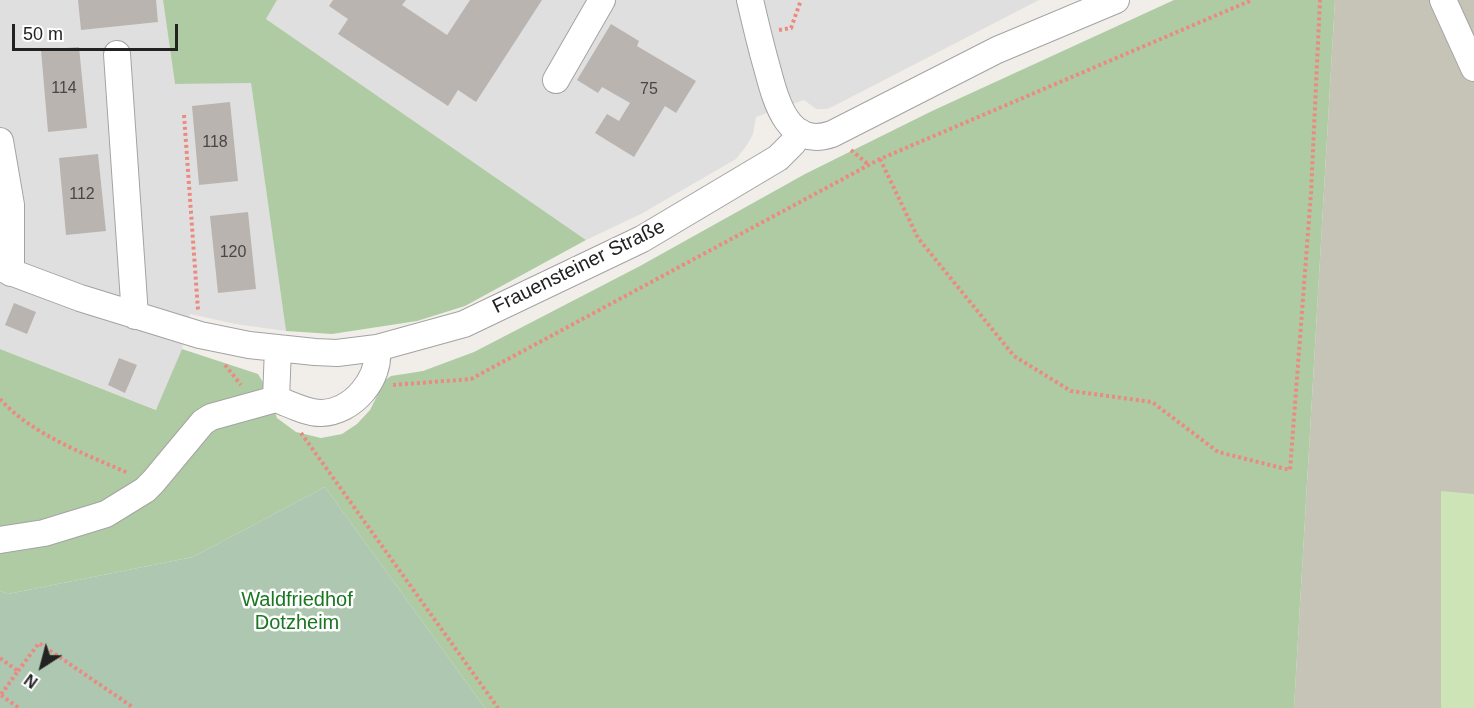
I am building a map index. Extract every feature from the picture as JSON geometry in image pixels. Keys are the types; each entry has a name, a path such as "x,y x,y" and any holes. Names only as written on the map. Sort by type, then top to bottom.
{"street":[{"path":"556,80 602,0"},
{"path":"750,0 778,108 791,126 800,132 818,138 832,134 997,50 1116,0"},
{"path":"1443,0 1474,68"},
{"path":"117,54 135,316"},
{"name":"Frauensteiner Straße","path":"5,270 135,316 200,335 278,348 337,353 377,348 464,324 642,239 778,158 800,132"},
{"path":"0,141 11,205 5,270"},
{"path":"276,399 278,348"},
{"path":"0,540 44,533 106,514 145,490 203,422 211,417 276,399 307,411 321,413 346,406 354,401 366,387 376,367 377,348"}],"path":[{"path":"758,33 791,28 801,0"},
{"path":"366,387 471,379 880,159 1252,0"},
{"path":"880,159 918,238 1014,356 1071,391 1152,402 1218,452 1290,470 1311,193 1320,0"},
{"path":"184,115 200,335"},
{"path":"0,399 11,411 65,446 136,477 145,490"},
{"path":"276,399 498,708"},
{"path":"19,708 0,696 39,643 134,708"},
{"path":"0,658 18,671"}],"shaded area":[{"path":"0,0 163,0 175,84 251,82 286,331 235,324 190,314 182,349 157,410 0,349"},
{"path":"277,0 1039,0 827,109 816,109 804,100 756,117 753,134 736,159 641,214 586,240 266,19"},
{"path":"1335,0 1474,0 1474,708 1294,708"}],"green space":[{"path":"163,0 277,0 266,19 586,240 465,306 417,321 332,334 286,331 251,83 175,84"},
{"path":"1174,0 1335,0 1294,708 485,708 325,487 193,557 8,594 0,591 0,349 156,410 182,349 258,374 277,418 296,432 321,438 342,434 357,424 370,410 385,380 391,376 423,371 474,352 640,266 805,174 932,111"},
{"name":"Waldfriedhof Dotzheim","path":"325,487 485,708 0,708 0,591 8,594 193,557"},
{"path":"1441,491 1474,494 1474,708 1441,708"}],"building":[{"path":"78,0 156,0 158,22 81,30"},
{"path":"333,0 406,0 402,5 447,35 470,0 542,0 476,102 458,90 448,106 338,34 348,19 329,6"},
{"path":"611,24 639,41 637,46 696,81 676,113 665,106 634,157 595,133 607,114 619,121 630,103 602,87 598,93 577,80"},
{"path":"79,47 87,128 48,132 41,50"},
{"path":"230,102 238,181 199,185 192,106"},
{"path":"98,154 106,231 66,235 59,158"},
{"path":"248,212 256,289 218,293 210,216"},
{"path":"14,303 36,312 27,334 5,325"},
{"path":"119,358 137,365 125,393 108,385"}]}
